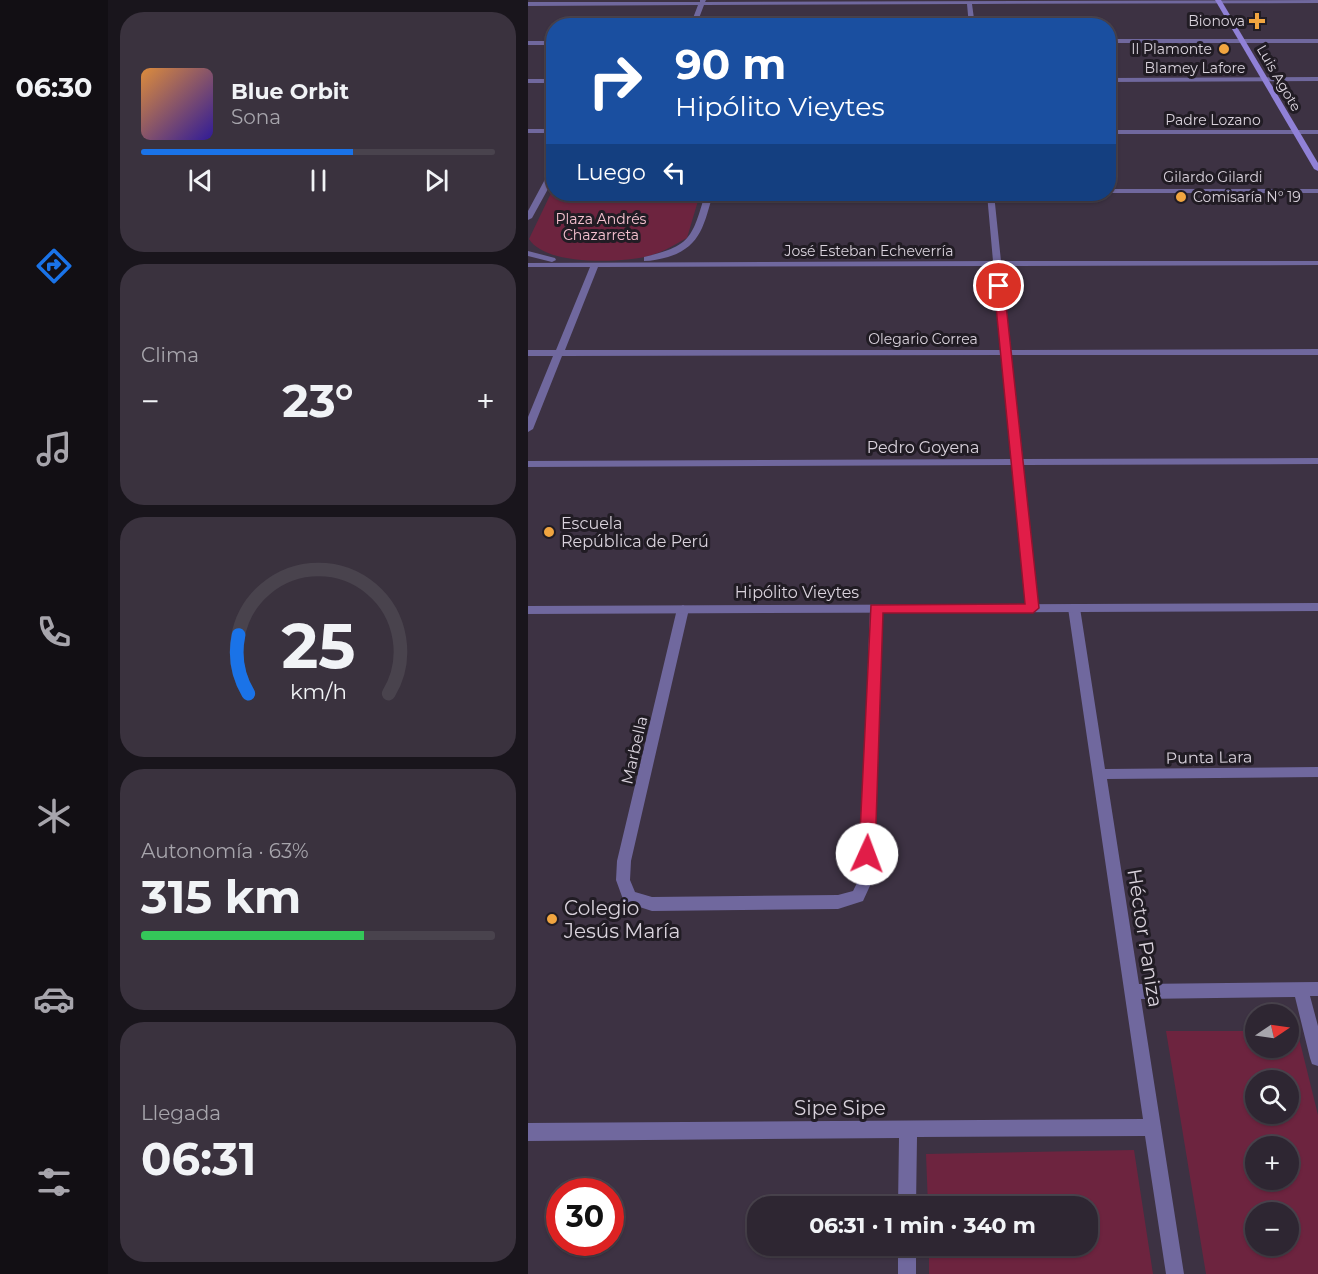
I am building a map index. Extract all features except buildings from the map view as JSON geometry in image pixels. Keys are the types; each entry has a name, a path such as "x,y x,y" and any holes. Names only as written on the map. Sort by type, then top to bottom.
{"main road":[{"name":"Luis Agote","path":"1219,1 1318,169"}],"street":[{"path":"528,4 703,1 1318,1"},
{"path":"696,18 703,1"},
{"path":"969,1 971,18"},
{"path":"1116,41 1318,41"},
{"path":"528,43 546,43"},
{"name":"Blamey Lafore","path":"1116,80 1318,79"},
{"path":"528,81 546,81"},
{"path":"528,131 546,131"},
{"name":"Padre Lozano","path":"1116,132 1318,132"},
{"path":"528,218 538,192 546,181"},
{"name":"Gilardo Gilardi","path":"1116,190 1318,191"},
{"path":"528,253 561,261 595,265 663,256 692,243 698,232 707,201"},
{"path":"991,201 1033,608"},
{"name":"José Esteban Echeverría","path":"528,265 1318,263"},
{"path":"528,429 595,265"},
{"name":"Olegario Correa","path":"528,353 1318,352"},
{"name":"Pedro Goyena","path":"528,464 1318,461"},
{"name":"Hipólito Vieytes","path":"528,610 1318,607"},
{"name":"Héctor Paniza","path":"1074,608 1175,1274"},
{"name":"Marbella","path":"684,609 624,861 623,880 630,897 652,904 838,903 858,896 867,877 876,609"},
{"name":"Punta Lara","path":"1099,774 1318,772"},
{"path":"1132,992 1318,989"},
{"path":"1301,990 1318,1058"},
{"name":"Sipe Sipe","path":"528,1132 1153,1127"},
{"path":"907,1196 908,1129"},
{"path":"907,1256 907,1274"}],"green space":[{"name":"Plaza Andrés Chazarreta","path":"547,201 698,201 687,238 649,256 603,261 567,258 538,248 529,239"},
{"path":"1166,1031 1245,1031 1245,1058 1299,1058 1299,1038 1318,1115 1318,1274 1206,1274"},
{"path":"1134,1150 1153,1274 929,1274 929,1256 1098,1256 1098,1196 928,1196 926,1154"}],"place":[{"name":"Bionova","path":"1257,21"},
{"name":"Il Plamonte","path":"1224,49"},
{"name":"Comisaría N° 19","path":"1181,197"},
{"name":"Escuela República de Perú","path":"549,532"},
{"name":"Colegio Jesús María","path":"552,919"}],"route":[{"path":"867,854 876,609 1033,608 999,286"}]}
